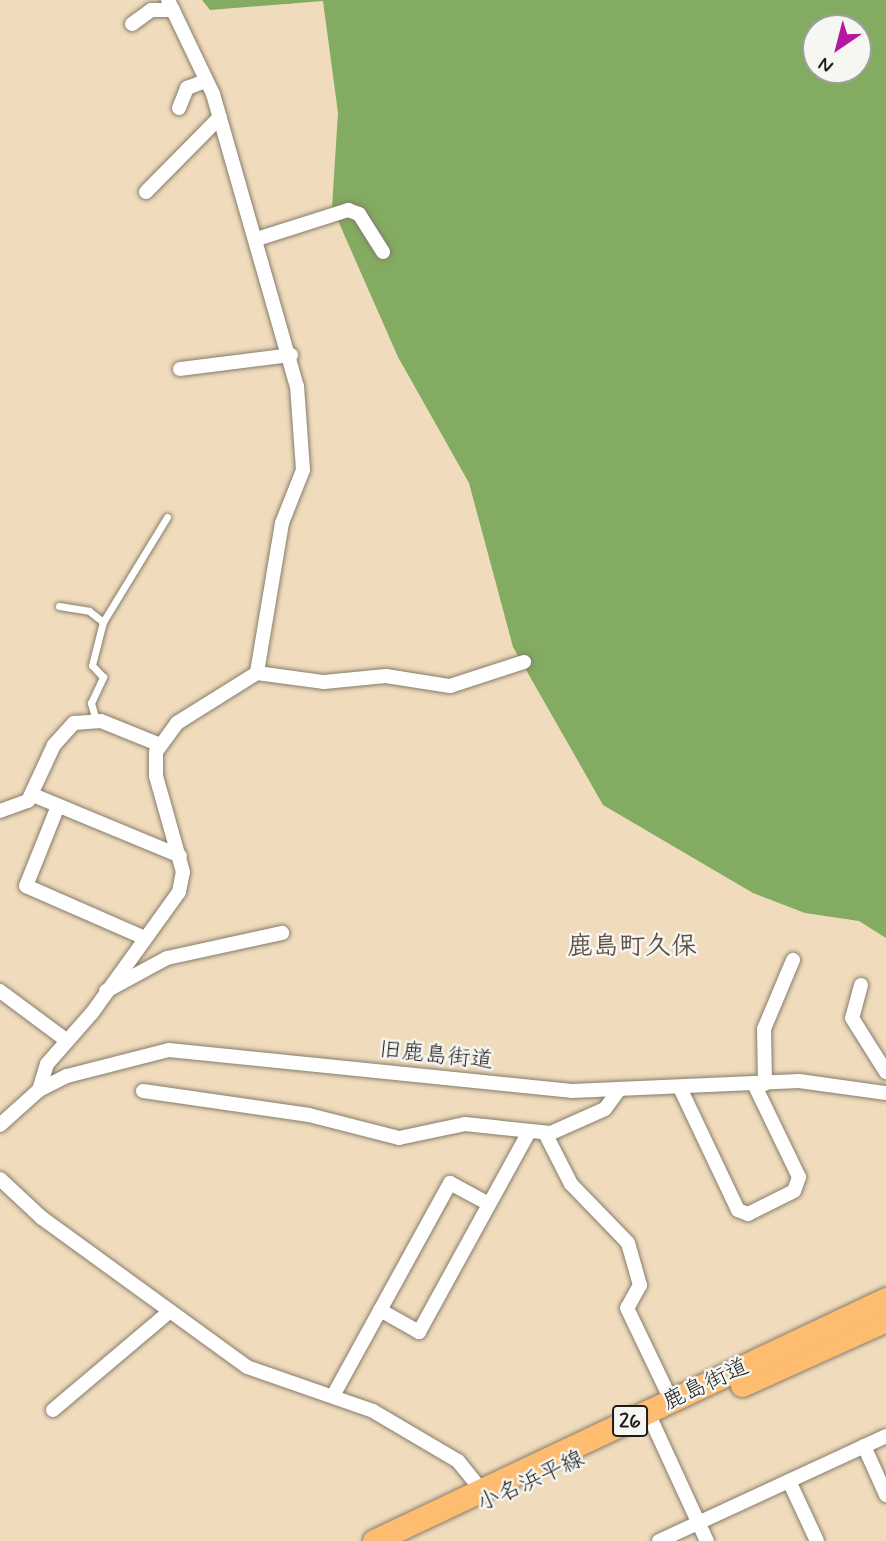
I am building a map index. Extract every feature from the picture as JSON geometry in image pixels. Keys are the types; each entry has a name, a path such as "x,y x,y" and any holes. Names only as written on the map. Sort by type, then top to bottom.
{"main road":[{"name":"鹿島街道","path":"374,1541 482,1491 651,1419 672,1402 886,1299"},
{"name":"小名浜平線","path":"406,1541 651,1419 886,1320"}],"street":[{"path":"132,24 151,10 171,5 220,117 291,355 303,470 282,523 257,673"},
{"path":"178,108 187,88 205,81"},
{"path":"146,192 220,117"},
{"path":"257,239 348,210 359,214 383,252"},
{"path":"180,369 291,355"},
{"path":"39,1090 47,1064 106,991 179,892 180,856 157,788 160,745 177,723 257,673 324,682 386,676 450,686 524,662"},
{"path":"0,811 23,804 33,794 54,745 74,723 101,722 160,745"},
{"path":"33,794 180,856"},
{"path":"58,806 26,886 145,938"},
{"path":"106,991 167,958 282,933"},
{"path":"681,1090 738,1210 748,1214 794,1191 799,1177 759,1084 764,1029 793,960"},
{"path":"861,985 852,1018 886,1072"},
{"path":"0,991 66,1040"},
{"name":"旧鹿島街道","path":"0,1125 39,1090 169,1050 472,1085 618,1091 834,1081 886,1093"},
{"path":"143,1091 309,1115 386,1138 465,1124 545,1133 605,1109 618,1091"},
{"path":"380,1310 419,1332 529,1132"},
{"path":"545,1133 570,1184 628,1244 640,1285 627,1308 672,1402"},
{"path":"334,1394 450,1183 489,1205"},
{"path":"2,1186 170,1311 265,1376 334,1394 458,1461 482,1491"},
{"path":"53,1410 170,1311"},
{"path":"651,1419 707,1541"},
{"path":"659,1541 886,1436"},
{"path":"864,1446 886,1495"},
{"path":"789,1481 817,1541"}],"lane":[{"path":"96,717 92,703 103,677 92,665 103,622 167,517"},
{"path":"59,606 89,611 103,622"}],"green space":[{"path":"202,0 886,0 886,938 859,921 805,913 753,893 603,805 513,647 469,483 398,357 332,207 338,113 323,1 210,10"}],"district":[{"name":"鹿島町久保","path":"632,948"}]}
